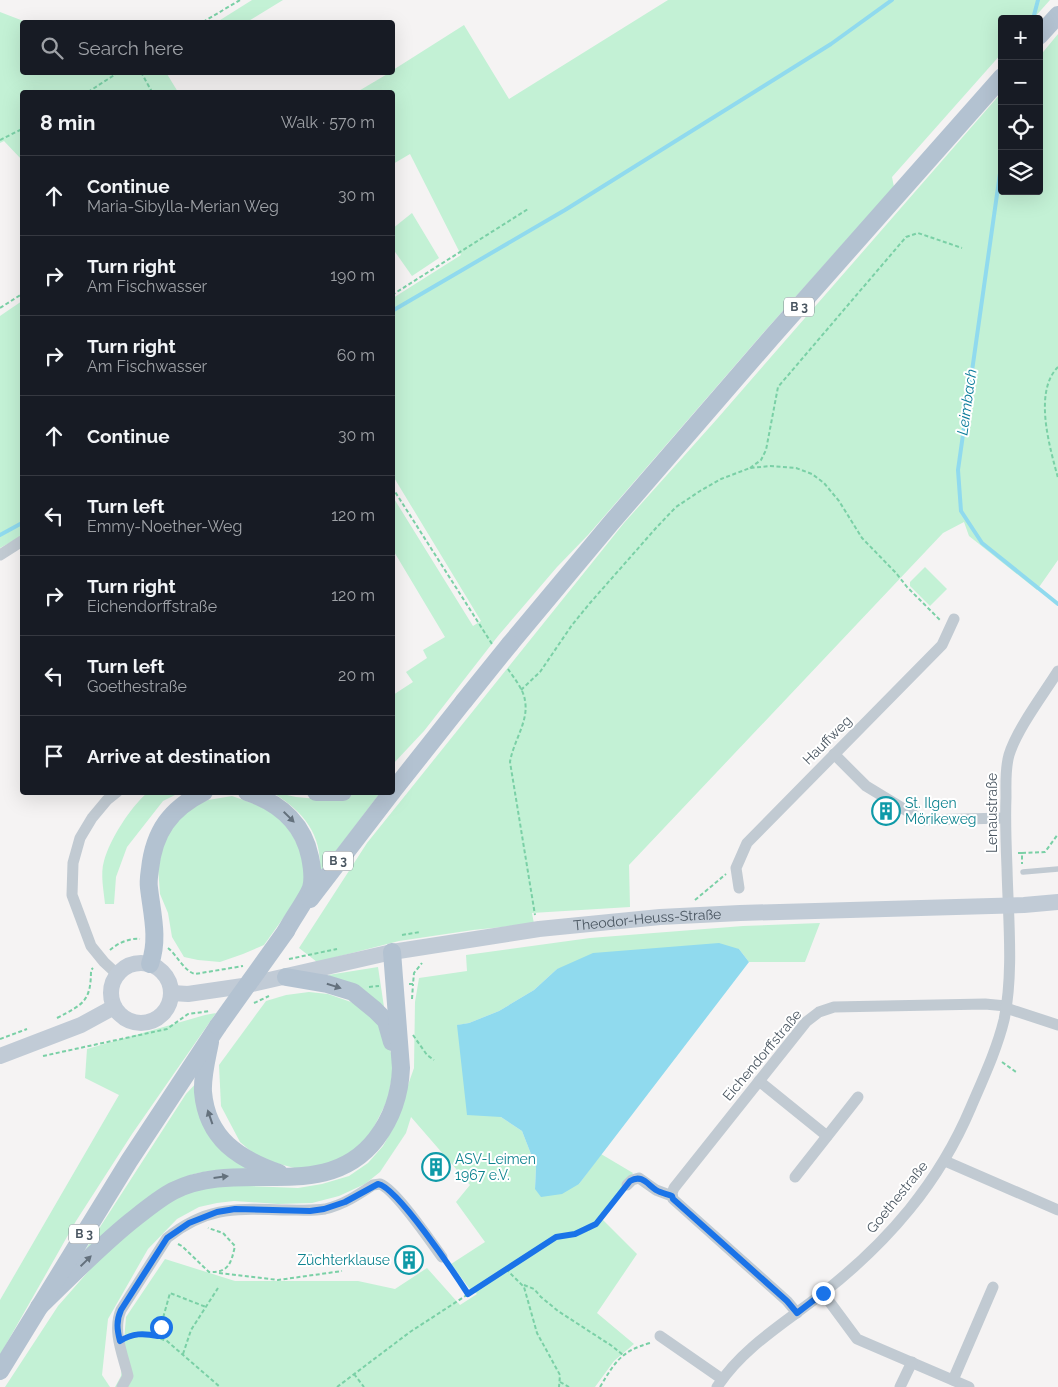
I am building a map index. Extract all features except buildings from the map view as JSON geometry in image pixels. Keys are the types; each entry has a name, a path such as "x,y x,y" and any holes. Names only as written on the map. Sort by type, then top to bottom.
{"main road":[{"path":"1043,32 1058,15"},
{"name":"B 3","path":"395,788 464,701 503,647 998,81"},
{"path":"395,770 438,733"},
{"path":"150,964 155,952 148,886 152,853 161,829 181,805 199,795"},
{"path":"256,795 264,798 286,813 299,827 308,847 313,869 311,888 286,931"},
{"name":"B 3","path":"0,1370 214,1024 390,795"},
{"path":"39,1307 115,1234 173,1191 203,1180 227,1176 316,1175 344,1166 367,1149 381,1132 394,1106 401,1068 392,952"},
{"path":"286,977 327,984 354,992 386,1021 401,1068"},
{"path":"214,1024 203,1092 209,1117 215,1130 231,1149 244,1158 286,1176"}],"street":[{"path":"0,555 20,542"},
{"name":"Hauffweg","path":"736,868 747,842 942,645 952,624"},
{"name":"Lenaustraße","path":"1008,905 1005,818 1006,769 1010,751 1016,739 1058,673"},
{"path":"834,754 866,786 922,820 1005,818"},
{"path":"113,795 92,818 80,838 73,863 72,895 91,946 104,962 118,974"},
{"path":"736,868 739,888"},
{"name":"Theodor-Heuss-Straße","path":"172,993 188,994 243,986 392,952 539,929 660,917 1058,902"},
{"name":"Goethestraße","path":"719,1383 742,1355 856,1266 886,1237 918,1199 944,1161 971,1108 1001,1029 1006,1007 1009,976 1008,905"},
{"path":"132,964 150,964 159,968 166,975 172,993 170,1003 165,1012 149,1022 129,1021 120,1015 114,1007 111,994 112,987 118,974 124,968 132,964"},
{"name":"Eichendorffstraße","path":"672,1196 674,1188 806,1022 826,1009 834,1007 966,1004 1006,1007 1058,1026"},
{"path":"0,1056 81,1025 114,1007"},
{"path":"759,1081 827,1136"},
{"path":"795,1177 858,1097"},
{"path":"944,1161 1058,1210"},
{"path":"627,1185 634,1179 639,1178 656,1190 672,1196 673,1199 787,1301 797,1313"},
{"path":"122,1387 128,1376 117,1327 119,1314 167,1238 205,1215 229,1209 310,1211 324,1209 339,1205 374,1185 380,1184 414,1218 442,1257"},
{"path":"953,1380 993,1287"},
{"path":"823,1293 858,1339 969,1387"},
{"path":"662,1338 719,1383"},
{"path":"900,1387 912,1362"}],"lane":[{"path":"1022,872 1058,869"}],"path":[{"path":"206,20 240,0"},
{"path":"91,90 114,75"},
{"path":"143,75 151,90"},
{"path":"0,140 20,130"},
{"path":"395,293 528,209"},
{"path":"750,468 761,460 766,450 778,387 906,237 918,233 962,248"},
{"path":"0,308 20,295"},
{"path":"1058,367 1048,381 1045,399 1049,440 1058,478"},
{"path":"521,690 540,672 572,625 590,603 676,507 721,479 750,468 770,466 796,468 812,474 824,483 839,501 862,538 907,587 952,624"},
{"path":"395,491 503,647"},
{"path":"505,665 526,700 526,713 512,751 510,762 536,919"},
{"path":"1022,853 1044,852 1058,834"},
{"path":"690,904 730,870 736,868"},
{"path":"411,1003 417,968 424,961"},
{"path":"354,992 361,987 413,984"},
{"path":"254,1003 272,995"},
{"path":"39,1057 167,1029 188,1014 214,1024"},
{"path":"412,1034 427,1055 434,1060"},
{"path":"992,1055 1016,1072"},
{"path":"337,1387 410,1332 556,1237 575,1234 596,1224 627,1185"},
{"path":"189,1223 224,1233 235,1246 229,1266 219,1272"},
{"path":"167,1238 182,1246 209,1272 278,1280 342,1271"},
{"path":"442,1257 468,1294"},
{"path":"506,1269 522,1285 527,1296 537,1333 560,1375 559,1387"},
{"path":"522,1285 534,1289 558,1311 623,1355"},
{"path":"184,1354 191,1330 218,1288"},
{"path":"158,1336 170,1293 206,1307"},
{"path":"120,1341 130,1335 145,1333 158,1336 184,1354 220,1387"},
{"path":"600,1387 609,1372 628,1351 662,1338"},
{"path":"354,1374 364,1387"},
{"path":"560,1382 568,1387"}],"green space":[{"path":"252,0 283,0 250,20 220,20"},
{"path":"668,0 1050,0 1037,15 998,15 998,58 892,177 894,187 764,332 588,535 557,567 498,636 424,731 395,762 395,694 413,682 406,672 427,658 423,650 445,637 395,553 395,500 473,626 481,621 395,479 395,297 461,255 410,154 395,163 395,90 360,90 386,75 395,75 395,69 464,25 509,99"},
{"path":"0,12 21,20 20,75 168,75 177,90 20,90 20,158 4,141 0,143"},
{"path":"1058,34 1058,560 1037,590 969,536 964,522 943,533 629,865 630,907 532,913 534,924 473,930 399,941 317,962 299,948 367,843 624,523 998,97 998,195 1043,195 1043,52"},
{"path":"412,213 439,258 412,276 395,252 395,227"},
{"path":"20,302 20,537 0,548 0,316"},
{"path":"925,567 947,589 930,606 910,586 910,582"},
{"path":"145,795 175,795 163,801 127,847 116,877 114,904 105,904 102,872 107,852 121,824"},
{"path":"276,795 318,799 352,795 378,795 320,872 318,846 309,825 284,800"},
{"path":"232,796 270,811 285,823 305,857 304,889 264,945 220,962 184,957 172,937 168,913 160,894 158,867 163,843 173,824 187,809 208,800"},
{"path":"820,923 805,962 749,962 739,949 557,969 534,990 499,1011 469,1023 458,1025 501,1117 522,1131 536,1167 535,1189 579,1184 601,1154 633,1173 601,1218 637,1254 597,1313 634,1344 614,1361 595,1387 115,1387 121,1376 126,1317 165,1259 235,1281 358,1281 395,1289 427,1268 460,1305 477,1294 469,1288 451,1264 485,1242 456,1202 470,1185 411,1117 406,1133 380,1172 365,1184 339,1196 312,1203 278,1204 234,1201 217,1203 199,1207 177,1219 148,1249 108,1319 102,1375 110,1387 5,1387 58,1306 101,1257 138,1223 180,1196 198,1189 227,1185 298,1188 322,1184 349,1176 368,1163 383,1146 392,1130 414,1068 415,1002 419,978 467,971 466,955 590,938 743,926"},
{"path":"378,967 384,1007 328,975"},
{"path":"309,992 328,994 351,1002 369,1012 386,1035 394,1064 388,1099 372,1131 354,1153 330,1165 298,1169 272,1162 254,1154 240,1142 221,1106 219,1065 266,1001 286,995"},
{"path":"216,1013 132,1134 76,1221 0,1355 0,1300 119,1095 85,1078 87,1049"},
{"path":"199,1080 199,1091 248,1172 217,1171 198,1173 167,1186 120,1222 80,1258 186,1094"}],"water":[{"path":"719,943 739,949 749,962 579,1184 562,1194 541,1197 535,1189 536,1167 522,1131 501,1117 467,1115 457,1025 469,1023 499,1011 534,990 557,969 593,953"}],"waterway":[{"path":"395,309 565,210 831,44 892,0"},
{"name":"Leimbach","path":"1034,15 1038,0"},
{"name":"Leimbach","path":"998,187 958,470 961,511 982,543 1058,604"},
{"path":"0,535 20,524"}],"place":[{"name":"St. Ilgen Mörikeweg","path":"886,811"},
{"name":"ASV-Leimen 1967 e.V.","path":"436,1167"},
{"name":"Züchterklause","path":"409,1260"}],"route":[{"path":"161,1327 158,1336 145,1333 130,1335 120,1341 117,1331 117,1320 121,1310 167,1238 176,1231 205,1215 229,1209 310,1211 324,1209 345,1202 378,1184 386,1187 414,1218 468,1294 556,1237 575,1234 596,1224 630,1181 638,1178 643,1179 656,1190 672,1196 673,1199 787,1301 797,1313 823,1293"}]}
